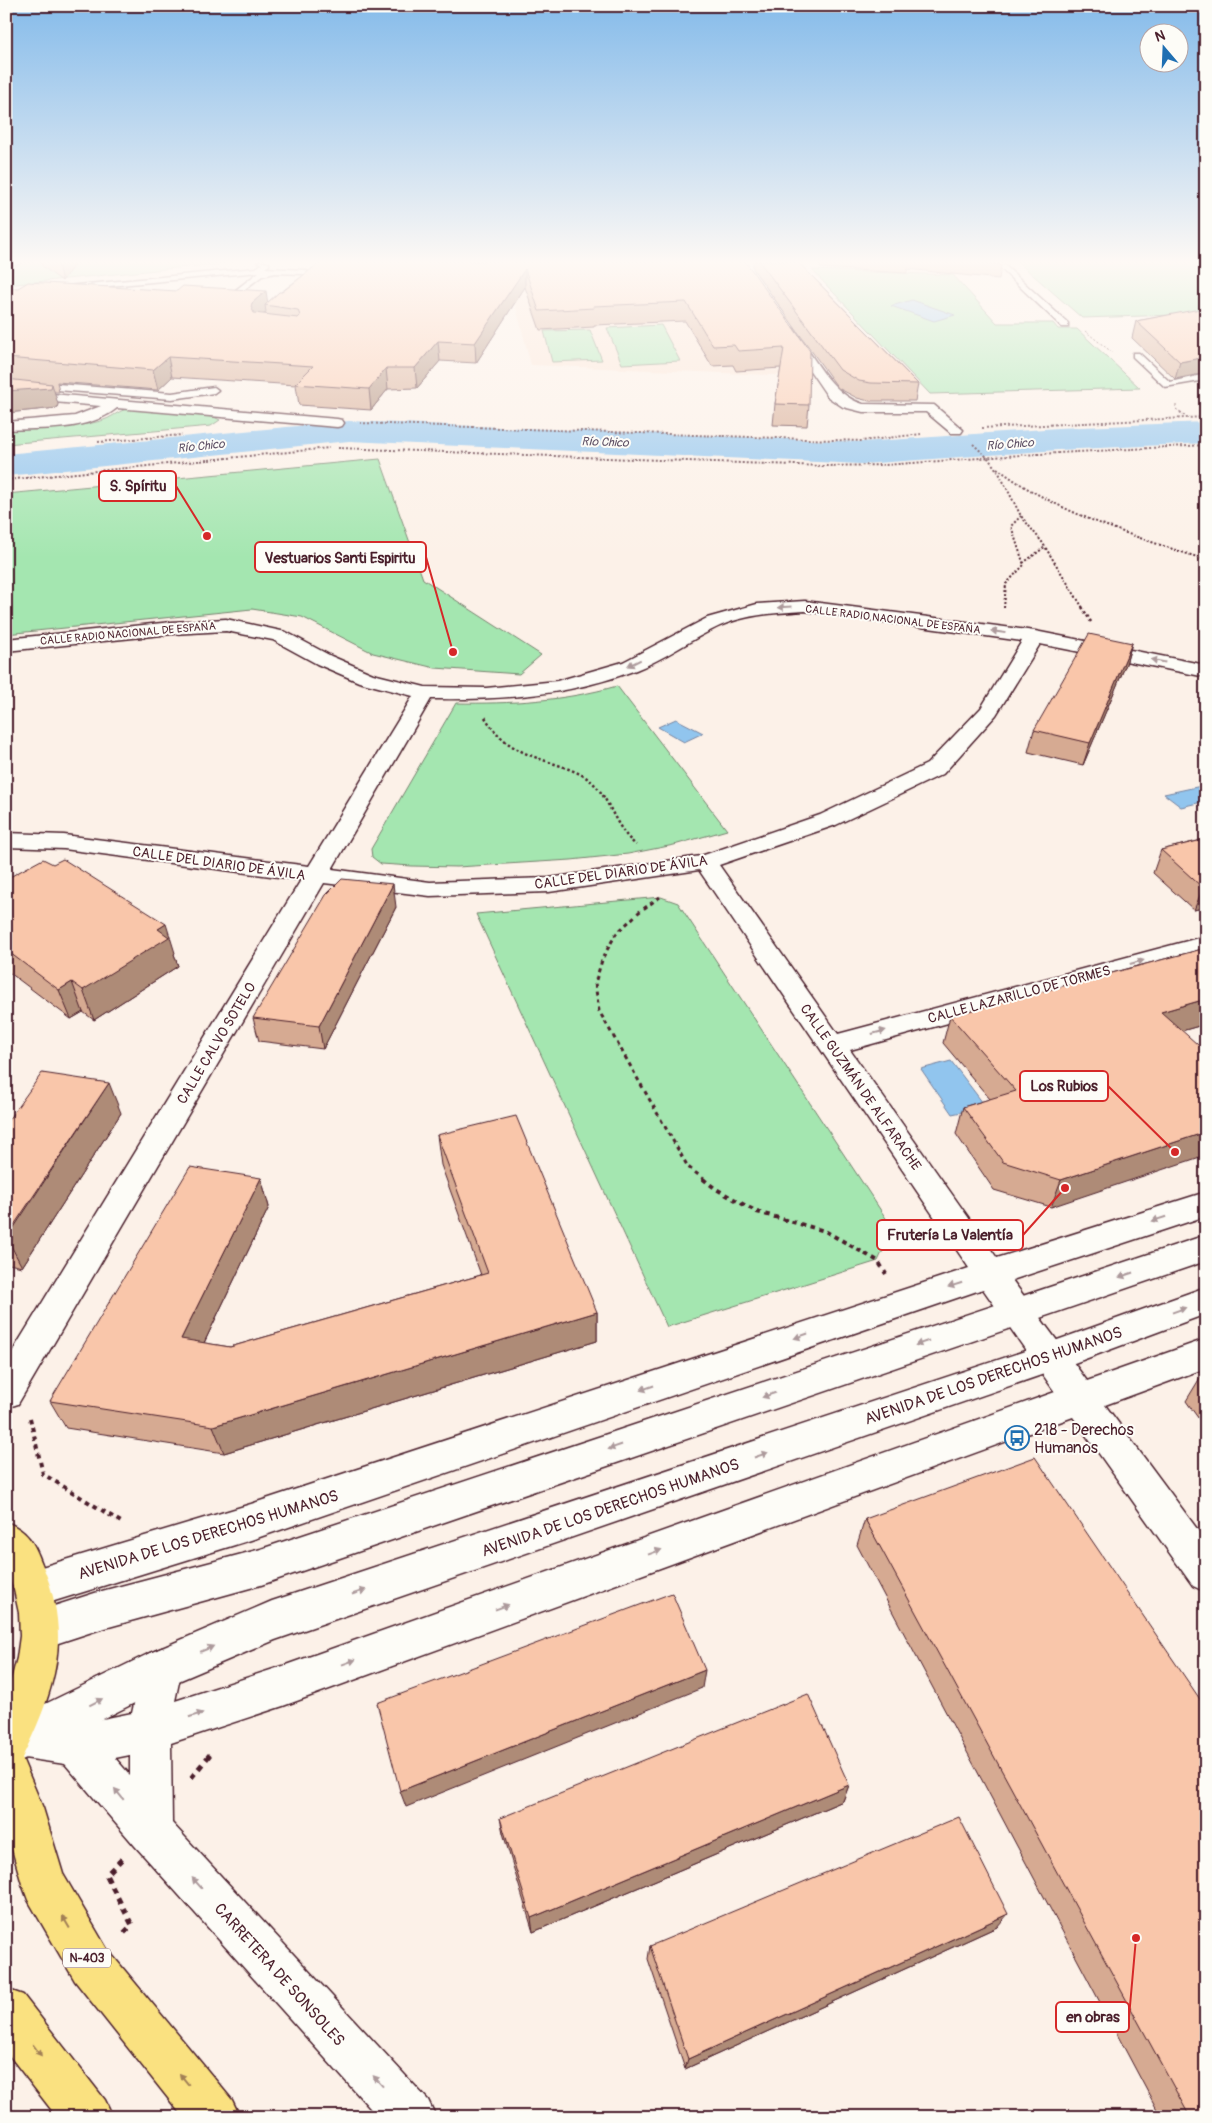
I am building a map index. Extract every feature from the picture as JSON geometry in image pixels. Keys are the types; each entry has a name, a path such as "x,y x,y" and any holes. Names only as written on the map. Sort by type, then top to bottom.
{"highway":[{"path":"6,1540 15,1548 34,1588 40,1629 28,1738"},
{"name":"N-403","path":"28,1738 22,1808 44,1884 91,1965 215,2117"},
{"path":"6,2012 88,2117"}],"street":[{"path":"808,360 832,394 839,399 855,406 872,409 929,408 956,430"},
{"path":"6,394 337,423"},
{"path":"6,426 71,421 100,415 114,404"},
{"name":"CALLE RADIO NACIONAL DE ESPAÑA","path":"6,645 172,628 226,625 279,636 324,660 366,678 425,693 486,694 559,687 630,666 714,622 757,609 805,606 1036,637 1206,671"},
{"name":"CALLE DEL DIARIO DE ÁVILA","path":"6,840 64,842 430,889 549,885 705,862 828,820 935,769 989,711 1024,651 1036,637"},
{"name":"CALLE CALVO SOTELO","path":"6,1393 425,693"},
{"name":"CALLE GUZMÁN DE ALFARACHE","path":"705,862 1017,1312 1206,1573"},
{"name":"CALLE LAZARILLO DE TORMES","path":"832,1045 1206,944"},
{"name":"AVENIDA DE LOS DERECHOS HUMANOS","path":"34,1588 251,1522 903,1302 1206,1204"},
{"path":"40,1629 98,1611 261,1567 1206,1248"},
{"name":"AVENIDA DE LOS DERECHOS HUMANOS","path":"28,1738 162,1668 272,1621 1050,1357 1206,1300"},
{"path":"28,1738 149,1730 283,1686 1206,1353"},
{"path":"150,1831 151,1765 149,1730 162,1668"},
{"name":"CARRETERA DE SONSOLES","path":"28,1738 150,1831 411,2117"}],"lane":[{"path":"1141,360 1168,385 1206,377"},
{"path":"6,383 172,396 214,390"}],"path":[{"path":"337,423 862,441 956,430 1206,417"},
{"path":"94,442 181,435"},
{"path":"6,480 285,450 328,448 822,466 885,465 1206,445"},
{"path":"988,458 1012,496 1020,516 1045,547 1101,639 1096,649"},
{"path":"993,465 1018,484 1047,501 1138,538 1206,560"},
{"path":"1020,516 1011,526 1023,563"},
{"path":"988,631 1004,607 1006,584 1023,563 1045,547"},
{"path":"486,694 479,703 486,720 502,740 525,755 585,777 601,793 613,820 628,840 671,867 661,897 639,912 616,934 603,957 595,983 599,1011 688,1167 716,1189 757,1212 825,1231 878,1262 903,1302"},
{"path":"22,1414 29,1416 43,1474 130,1528"}],"shaded area":[{"path":"530,360 786,360 797,376 531,365"}],"green space":[{"path":"552,360 600,360 552,362"},
{"path":"620,360 680,361 622,364"},
{"path":"898,360 1110,360 1140,388 930,394"},
{"path":"126,409 214,417 220,420 211,426 6,444 6,431 90,424 105,420"},
{"path":"380,459 423,579 541,655 519,674 435,668 373,653 302,617 252,609 6,634 6,494"},
{"path":"617,686 727,830 674,845 628,854 571,860 457,867 381,864 372,857 371,849 456,703 496,703 557,698"},
{"path":"661,897 678,903 893,1229 878,1261 667,1327 476,914"}],"water":[{"path":"676,719 703,733 684,742 658,727"},
{"path":"1206,785 1206,801 1181,807 1164,794"},
{"path":"951,1061 986,1107 952,1114 921,1069"}],"building":[{"path":"31,360 164,360 153,370"},
{"path":"218,360 422,360 415,368 386,368 369,389 295,384 313,366"},
{"path":"782,360 810,360 809,405 775,404"},
{"path":"833,360 894,360 918,384 859,381 840,370"},
{"path":"6,379 52,384 51,388 6,391"},
{"path":"1089,634 1132,643 1090,743 1034,730"},
{"path":"1206,839 1206,887 1203,888 1161,850"},
{"path":"43,859 53,864 63,859 166,924 158,929 169,937 83,990 72,982 59,990 6,950 6,879"},
{"path":"342,879 393,884 319,1026 253,1018 326,895"},
{"path":"1206,948 1206,999 1161,1012 1206,1052 1206,1132 1061,1180 1003,1162 963,1107 1016,1091 950,1016"},
{"path":"42,1073 109,1083 6,1237 6,1123"},
{"path":"516,1116 597,1312 213,1426 50,1401 190,1167 261,1178 181,1339 230,1347 488,1273 437,1135"},
{"path":"1035,1457 1206,1708 1206,2117 1190,2117 865,1519"},
{"path":"672,1593 705,1670 400,1791 377,1703"},
{"path":"808,1694 849,1785 531,1918 500,1818"},
{"path":"959,1817 1008,1914 688,2059 650,1946"}],"waterway":[{"name":"Río Chico","path":"6,465 349,431 862,453 1058,439 1206,432"}],"place":[{"name":"S. Spíritu","path":"207,536"},
{"name":"Vestuarios Santi Espiritu","path":"453,652"},
{"name":"Los Rubios","path":"1175,1152"},
{"name":"Frutería La Valentía","path":"1065,1188"},
{"name":"218 - Derechos Humanos","path":"1017,1438"},
{"name":"en obras","path":"1136,1938"}]}
